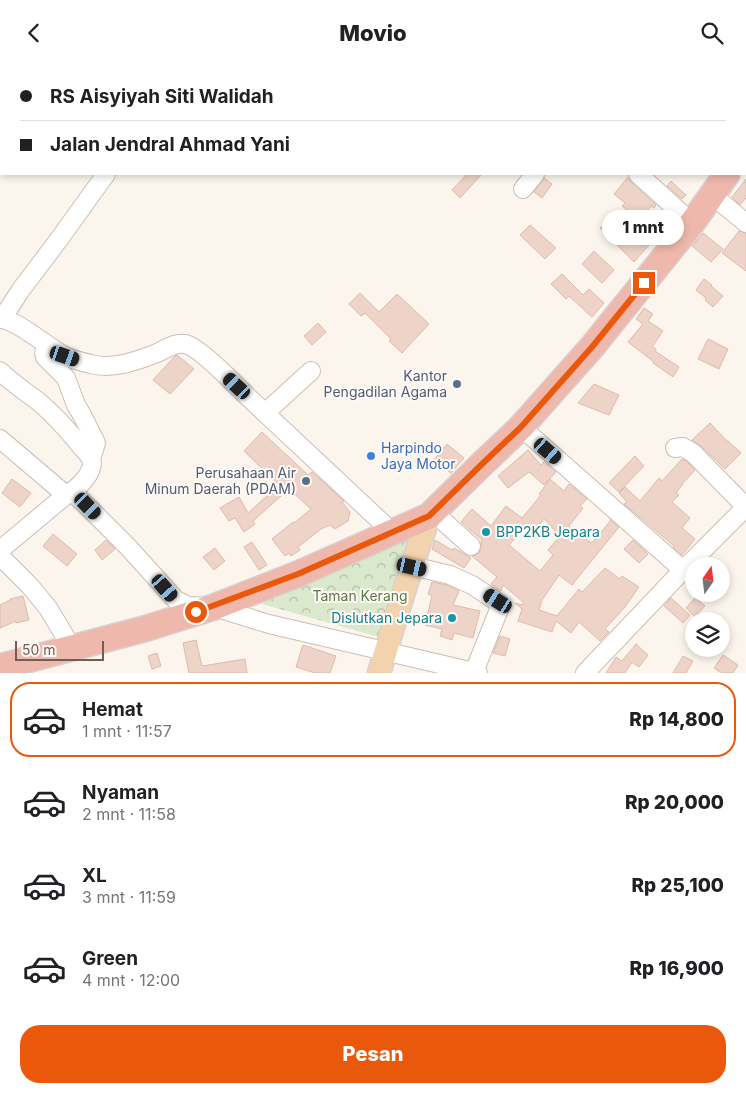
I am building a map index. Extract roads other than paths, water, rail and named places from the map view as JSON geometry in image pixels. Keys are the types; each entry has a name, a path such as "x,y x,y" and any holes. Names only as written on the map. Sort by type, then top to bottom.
{"highway":[{"path":"0,667 144,629 214,607 298,574 431,514 521,427 592,347 692,223 726,175"}],"main road":[{"path":"382,662 431,514"}],"street":[{"path":"105,175 1,319 8,320 65,356 96,365 106,366 133,362 176,344 188,344 266,413 392,532"},
{"path":"523,189 534,175"},
{"path":"639,175 692,223"},
{"path":"712,195 746,223"},
{"path":"0,550 69,493 88,475 91,465 96,443 76,405 66,378 45,357 45,349 48,346"},
{"path":"0,371 40,403 70,433 91,459"},
{"path":"266,413 311,371"},
{"path":"521,427 682,570"},
{"path":"0,439 88,506 176,600 188,606 214,607 382,662 476,672 500,607 499,603 472,585 450,575 412,567"},
{"path":"585,673 682,570 746,507 693,453 683,447 675,448"},
{"path":"431,514 471,545"},
{"path":"0,556 30,586 48,608 72,648"}],"place":[{"name":"Kantor Pengadilan Agama","path":"457,384"},
{"name":"Harpindo Jaya Motor","path":"371,456"},
{"name":"Perusahaan Air Minum Daerah (PDAM)","path":"306,481"},
{"name":"BPP2KB Jepara","path":"486,532"},
{"name":"Dislutkan Jepara","path":"452,618"}],"park label":[{"name":"Taman Kerang","path":"360,596"}]}
